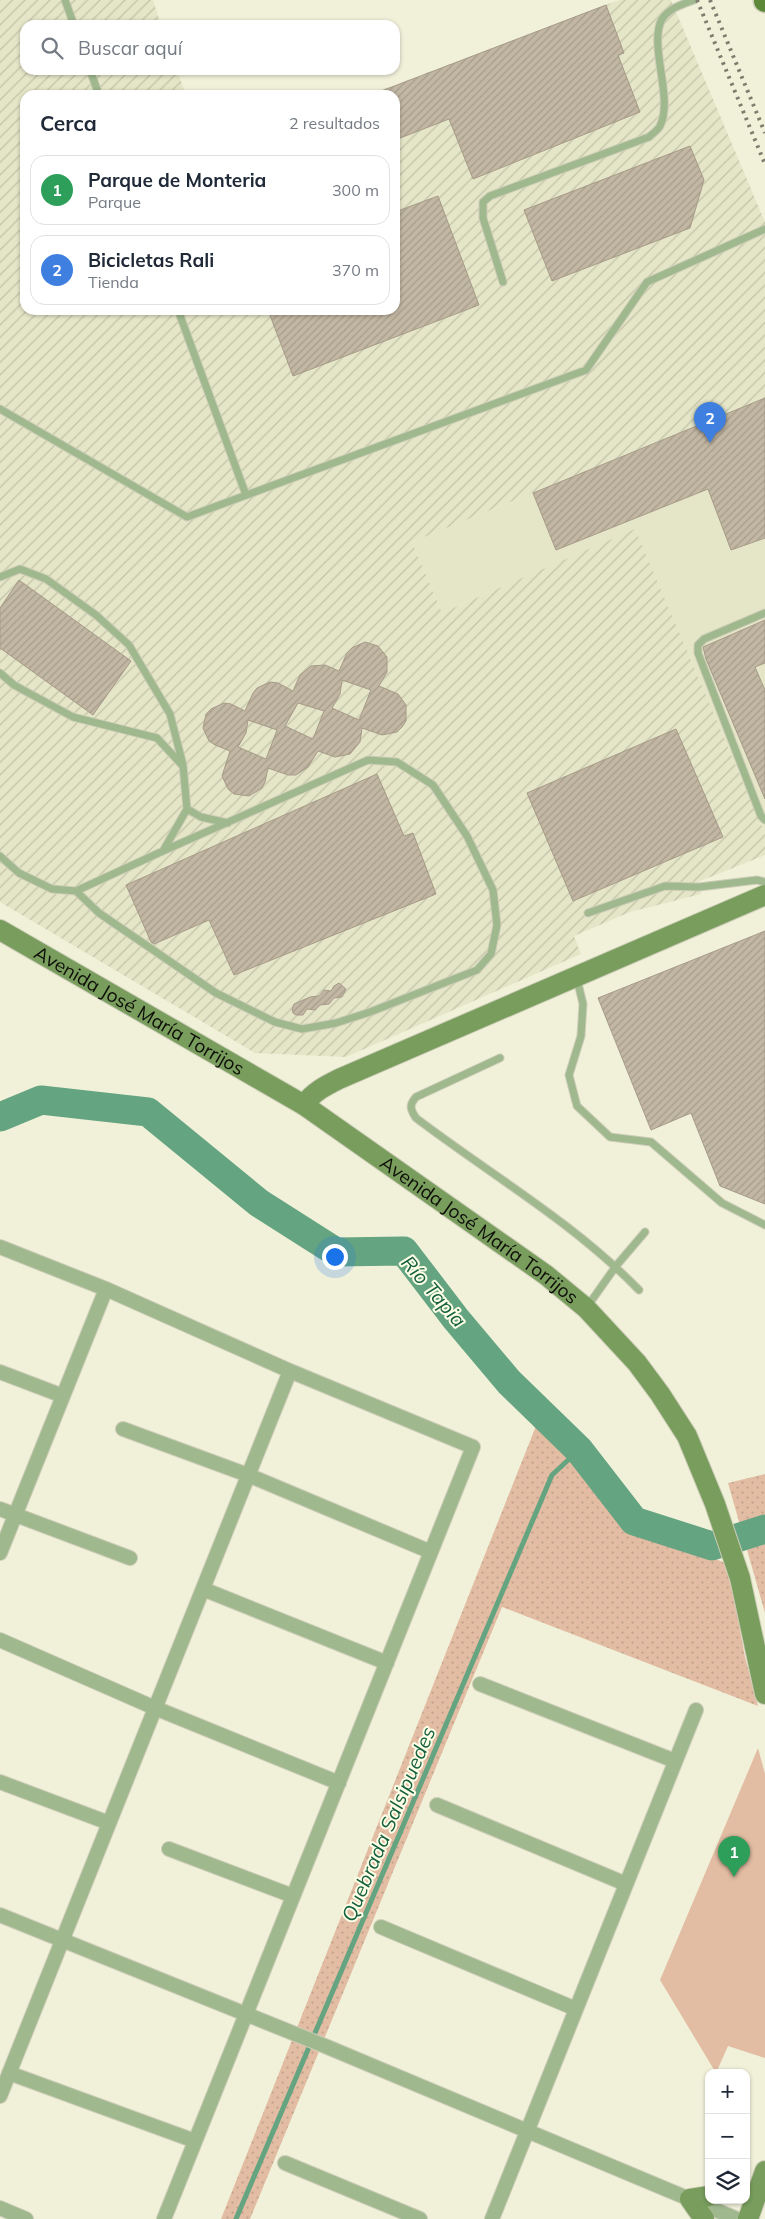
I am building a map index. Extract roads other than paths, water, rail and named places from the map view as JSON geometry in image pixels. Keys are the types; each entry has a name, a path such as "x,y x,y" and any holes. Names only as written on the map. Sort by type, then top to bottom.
{"main road":[{"path":"304,1105 321,1088 339,1079 765,895"},
{"name":"Avenida José María Torrijos","path":"0,930 304,1105 546,1274 586,1308 613,1335 660,1394 687,1436 715,1504 740,1578 765,1694"},
{"path":"750,2176 765,2164"},
{"path":"748,2219 765,2171"},
{"path":"699,2198 704,2219"}],"street":[{"path":"0,1247 106,1288 290,1371 473,1447 164,2219"},
{"path":"0,1553 106,1288"},
{"path":"0,2096 290,1371"},
{"path":"0,1372 63,1396"},
{"path":"124,1428 248,1475 431,1552"},
{"path":"0,1509 130,1558"},
{"path":"203,1589 387,1663"},
{"path":"0,1640 155,1708 339,1783"},
{"path":"480,1684 675,1761"},
{"path":"492,2219 696,1710"},
{"path":"0,1782 109,1822"},
{"path":"437,1805 626,1884"},
{"path":"169,1849 293,1896"},
{"path":"0,1915 527,2130 699,2198 737,2219"},
{"path":"381,1927 576,2009"},
{"path":"0,2058 11,2068 195,2141"},
{"path":"285,2163 420,2219"},
{"path":"0,2208 26,2219"}],"lane":[{"path":"65,0 72,20"},
{"path":"503,282 483,218 482,202 490,196 648,137 659,127 664,110 658,32 662,19 674,7 694,0"},
{"path":"92,75 98,90"},
{"path":"0,409 187,517 586,370 647,282 765,229"},
{"path":"180,315 246,495"},
{"path":"0,577 20,569 46,579 96,615 130,645 170,714 183,765 187,809 164,851"},
{"path":"765,613 704,639 698,645 698,653 761,816 765,820"},
{"path":"0,673 14,685 73,718 157,738 183,765"},
{"path":"0,856 19,873 52,888 76,891 368,760 397,762 433,786 467,836 493,890 497,925 491,954 477,970 370,1012 336,1023 302,1029 275,1022 216,993 99,913 76,891"},
{"path":"187,809 202,817 228,823"},
{"path":"588,913 665,886 699,887 757,880 765,882"},
{"path":"576,976 583,1004 581,1036 569,1075 577,1106 610,1137 651,1142 722,1203 765,1225"},
{"path":"500,1058 416,1097 411,1103 410,1109 416,1118 538,1204 616,1266 639,1290"},
{"path":"586,1308 616,1266 645,1232"}],"waterway":[{"name":"Río Tapia","path":"0,1117 41,1100 148,1112 259,1203 336,1252 404,1251 456,1319 509,1382 579,1450 634,1521 712,1546 765,1529"},
{"name":"Quebrada Salsipuedes","path":"236,2219 552,1475 579,1450"}],"railway":[{"path":"697,0 765,164"},
{"path":"710,0 765,133"}],"place":[{"name":"Bicicletas Rali","path":"710,443"},
{"name":"Parque de Monteria","path":"734,1877"}]}
